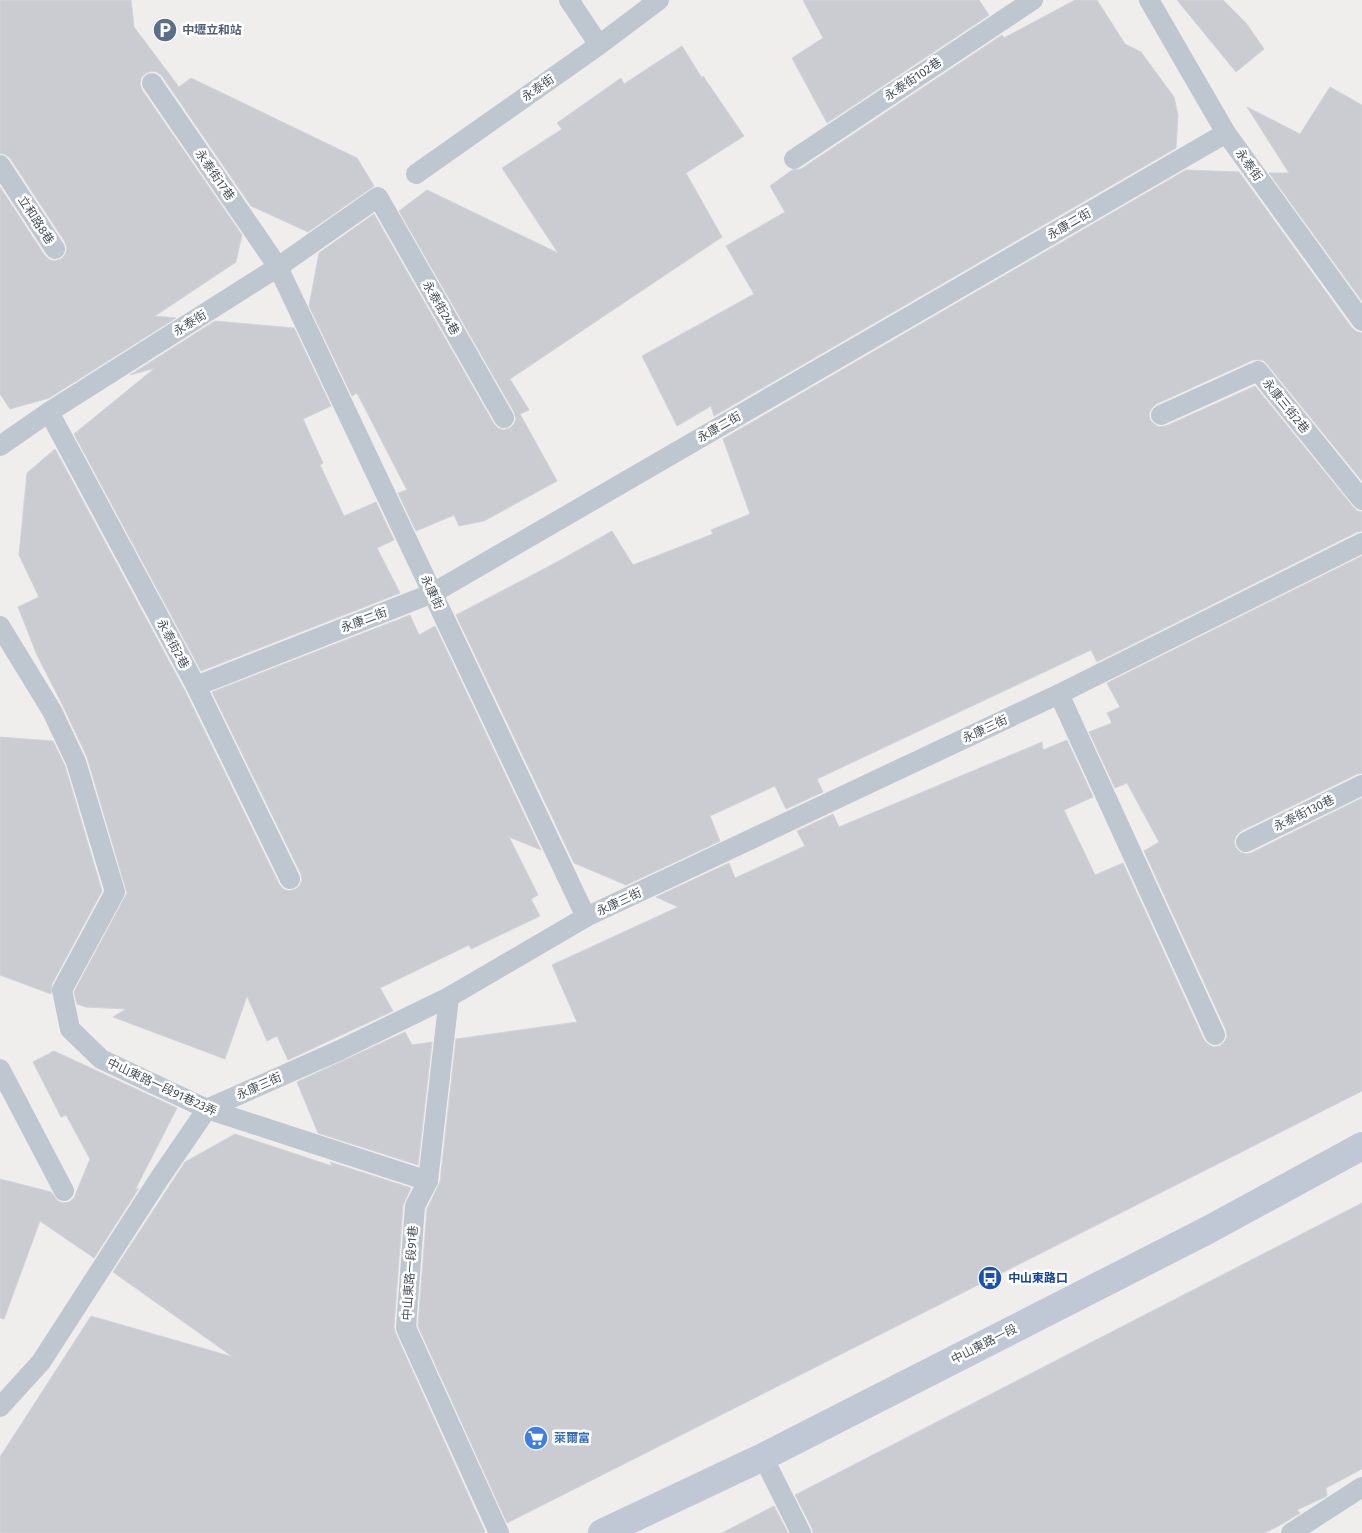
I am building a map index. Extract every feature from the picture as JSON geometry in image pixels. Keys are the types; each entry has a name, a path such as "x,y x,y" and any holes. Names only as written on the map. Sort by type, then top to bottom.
{"main road":[{"name":"中山東路一段","path":"602,1533 763,1457 1208,1230 1362,1146"}],"lane":[{"path":"569,0 599,44"},
{"name":"永泰街","path":"416,174 659,0"},
{"name":"永泰街102巷","path":"794,159 1032,0"},
{"name":"永泰街","path":"1149,0 1226,133 1362,321"},
{"name":"永泰街17巷","path":"152,83 278,267"},
{"name":"永康二街","path":"196,686 433,593 1226,133"},
{"name":"立和路8巷","path":"0,165 55,249"},
{"name":"永泰街","path":"0,446 49,412 278,267 378,197"},
{"name":"永泰街24巷","path":"378,197 504,418"},
{"name":"永康街","path":"278,267 586,917"},
{"name":"永康三街2巷","path":"1161,415 1258,371 1362,500"},
{"name":"永泰街2巷","path":"49,412 196,686 290,879"},
{"name":"永康三街","path":"207,1109 340,1050 449,997 586,917 1059,694 1362,544"},
{"name":"中山東路一段91巷23弄","path":"0,626 52,711 76,762 115,892 62,990 70,1030 101,1059 207,1109 428,1181"},
{"path":"1059,694 1215,1035"},
{"name":"永泰街130巷","path":"1246,842 1362,785"},
{"name":"中山東路一段91巷","path":"449,997 428,1181 415,1206 406,1328 499,1533"},
{"path":"0,1069 64,1191"},
{"path":"0,1407 41,1362 159,1179 207,1109"},
{"path":"763,1457 801,1533"},
{"path":"1291,1533 1362,1487"}],"building":[{"path":"0,0 131,0 134,27 179,87 191,78 357,158 374,186 308,232 251,206 162,76 152,71 146,73 141,78 142,90 242,235 236,262 155,316 176,318 49,398 10,409 0,394 0,187 45,256 55,261 65,255 67,249 65,242 10,158 0,153"},
{"path":"803,0 979,0 989,15 827,123 792,58 823,38"},
{"path":"1075,0 1097,0 1125,44 1141,52 1174,97 1178,115 1176,148 714,416 711,406 677,426 642,356 754,294 726,246 785,212 770,186 792,170 801,169 1002,35 1004,38"},
{"path":"1177,0 1223,0 1246,23 1264,49 1236,72"},
{"path":"682,46 702,78 703,76 744,136 686,173 722,237 510,379 529,410 520,414 557,481 484,521 459,526 454,515 416,531 398,493 407,490 357,393 352,396 309,306 319,253 374,214 494,424 503,430 510,428 516,419 514,412 399,211 427,190 558,253 502,168 562,129 557,123 621,78 624,84"},
{"path":"1330,87 1362,105 1362,301 1269,173 1289,173 1247,107 1300,134"},
{"path":"1186,170 1239,172 1352,328 1362,333 1362,481 1263,360 1253,360 1156,404 1149,413 1150,420 1159,427 1166,426 1255,386 1353,507 1357,511 1362,512 1362,531 1097,662 1091,650 817,779 823,792 786,809 775,786 710,816 720,841 626,885 574,863 456,615 612,531 633,565 713,534 711,530 750,514 723,439"},
{"path":"215,321 294,328 331,406 303,419 323,463 320,465 344,516 376,502 394,540 377,548 400,593 201,671 74,434 155,368 130,375"},
{"path":"55,449 185,691 283,889 289,891 296,889 302,880 301,874 212,692 410,615 419,635 435,626 541,850 509,837 538,895 531,899 540,916 471,949 469,945 380,988 393,1011 288,1060 277,1036 267,1041 247,996 225,1059 113,1017 126,1009 86,1007 77,1004 74,992 127,893 87,757 37,655 18,607 39,597 19,555 27,473"},
{"path":"1362,556 1362,773 1241,831 1236,836 1234,842 1240,852 1251,853 1362,798 1362,1091 507,1523 418,1326 427,1209 440,1182 456,1039 577,1022 552,965 678,907 656,897 729,863 735,878 805,846 797,831 833,814 839,827 1042,742 1043,750 1067,740 1093,797 1064,810 1095,875 1123,863 1204,1040 1213,1047 1220,1046 1227,1037 1226,1030 1144,851 1159,842 1127,783 1115,788 1089,732 1112,723 1107,713 1120,707 1107,683"},
{"path":"0,737 53,741 65,766 102,891 52,984 51,994 0,975"},
{"path":"405,1032 412,1045 432,1042 418,1165 318,1133 297,1082"},
{"path":"54,1051 177,1108 135,1190 139,1188 94,1258 40,1221 4,1319 0,1318 0,1179 51,1192 58,1201 63,1203 69,1202 74,1198 90,1159 66,1115 61,1117 33,1062"},
{"path":"235,1134 332,1166 330,1162 411,1188 403,1205 395,1332 485,1532 0,1533 0,1457 91,1316 233,1357 113,1272 185,1162"},
{"path":"1362,1203 1362,1469 1326,1488 1327,1496 1297,1510 1300,1513 1284,1523 1265,1533 813,1533 795,1495"},
{"path":"774,1506 788,1533 722,1533"}],"place":[{"name":"中壢立和站","path":"165,30"},
{"name":"中山東路口","path":"990,1278"},
{"name":"萊爾富","path":"536,1438"}]}
